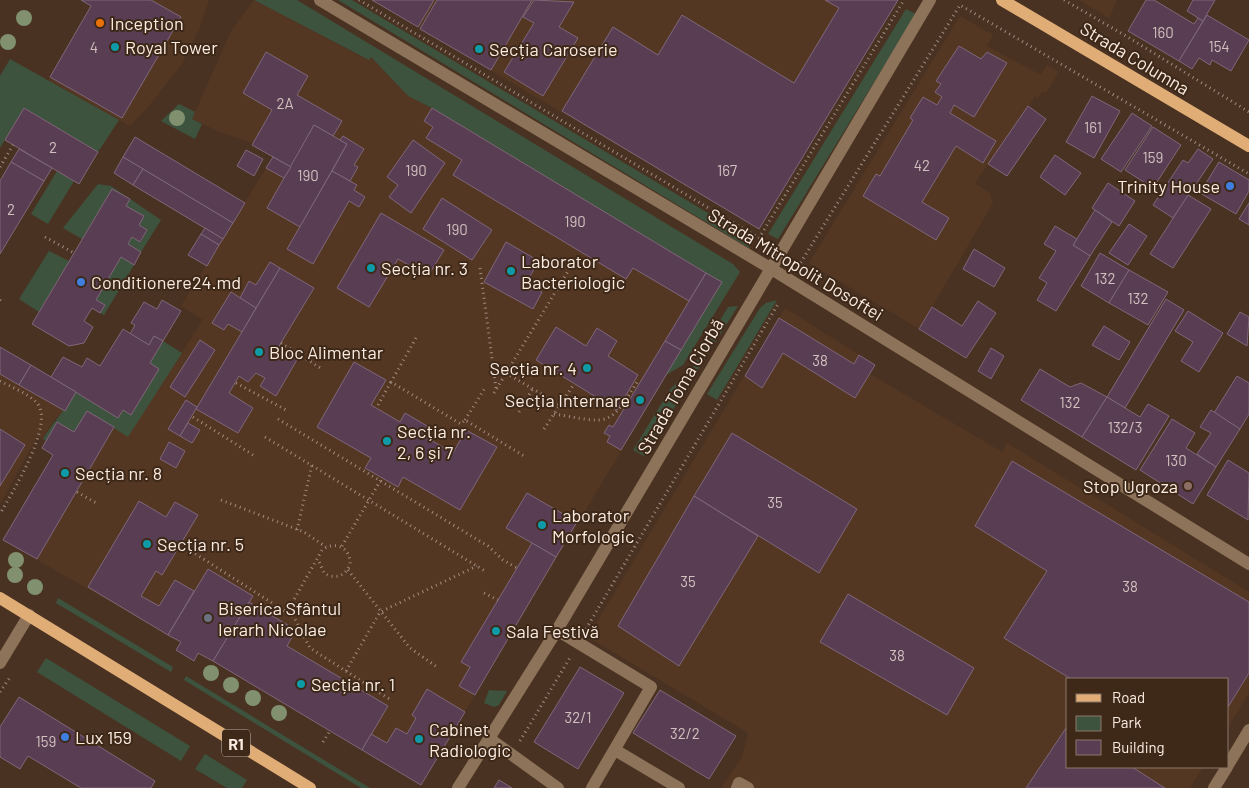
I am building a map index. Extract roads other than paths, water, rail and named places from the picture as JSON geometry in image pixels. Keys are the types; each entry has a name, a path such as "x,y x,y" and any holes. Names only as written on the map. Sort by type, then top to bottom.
{"main road":[{"name":"Strada Columna","path":"1002,0 1249,146"},
{"name":"R1","path":"0,598 310,788"}],"street":[{"name":"Strada Mitropolit Dosoftei","path":"320,0 770,268 1249,564"},
{"name":"Strada Toma Ciorbă","path":"458,788 557,630 930,0"},
{"path":"0,663 29,616"},
{"path":"557,630 651,687 592,788"},
{"path":"1229,763 1249,730"},
{"path":"490,739 558,788"},
{"path":"615,750 679,788"},
{"path":"1214,788 1226,768"},
{"path":"737,788 740,783 748,788"}],"place":[{"name":"Inception","path":"100,23"},
{"name":"Royal Tower","path":"115,47"},
{"name":"Secția Caroserie","path":"479,49"},
{"name":"Trinity House","path":"1230,186"},
{"name":"Secția nr. 3","path":"371,268"},
{"name":"Laborator Bacteriologic","path":"511,271"},
{"name":"Conditionere24.md","path":"81,282"},
{"name":"Bloc Alimentar","path":"259,352"},
{"name":"Secția nr. 4","path":"587,368"},
{"name":"Secția Internare","path":"640,400"},
{"name":"Secția nr. 2, 6 și 7","path":"387,441"},
{"name":"Secția nr. 8","path":"65,473"},
{"name":"Stop Ugroza","path":"1188,486"},
{"name":"Laborator Morfologic","path":"542,525"},
{"name":"Secția nr. 5","path":"147,544"},
{"name":"Biserica Sfântul Ierarh Nicolae","path":"208,618"},
{"name":"Sala Festivă","path":"496,631"},
{"name":"Secția nr. 1","path":"301,684"},
{"name":"Lux 159","path":"65,737"},
{"name":"Cabinet Radiologic","path":"419,739"}]}
